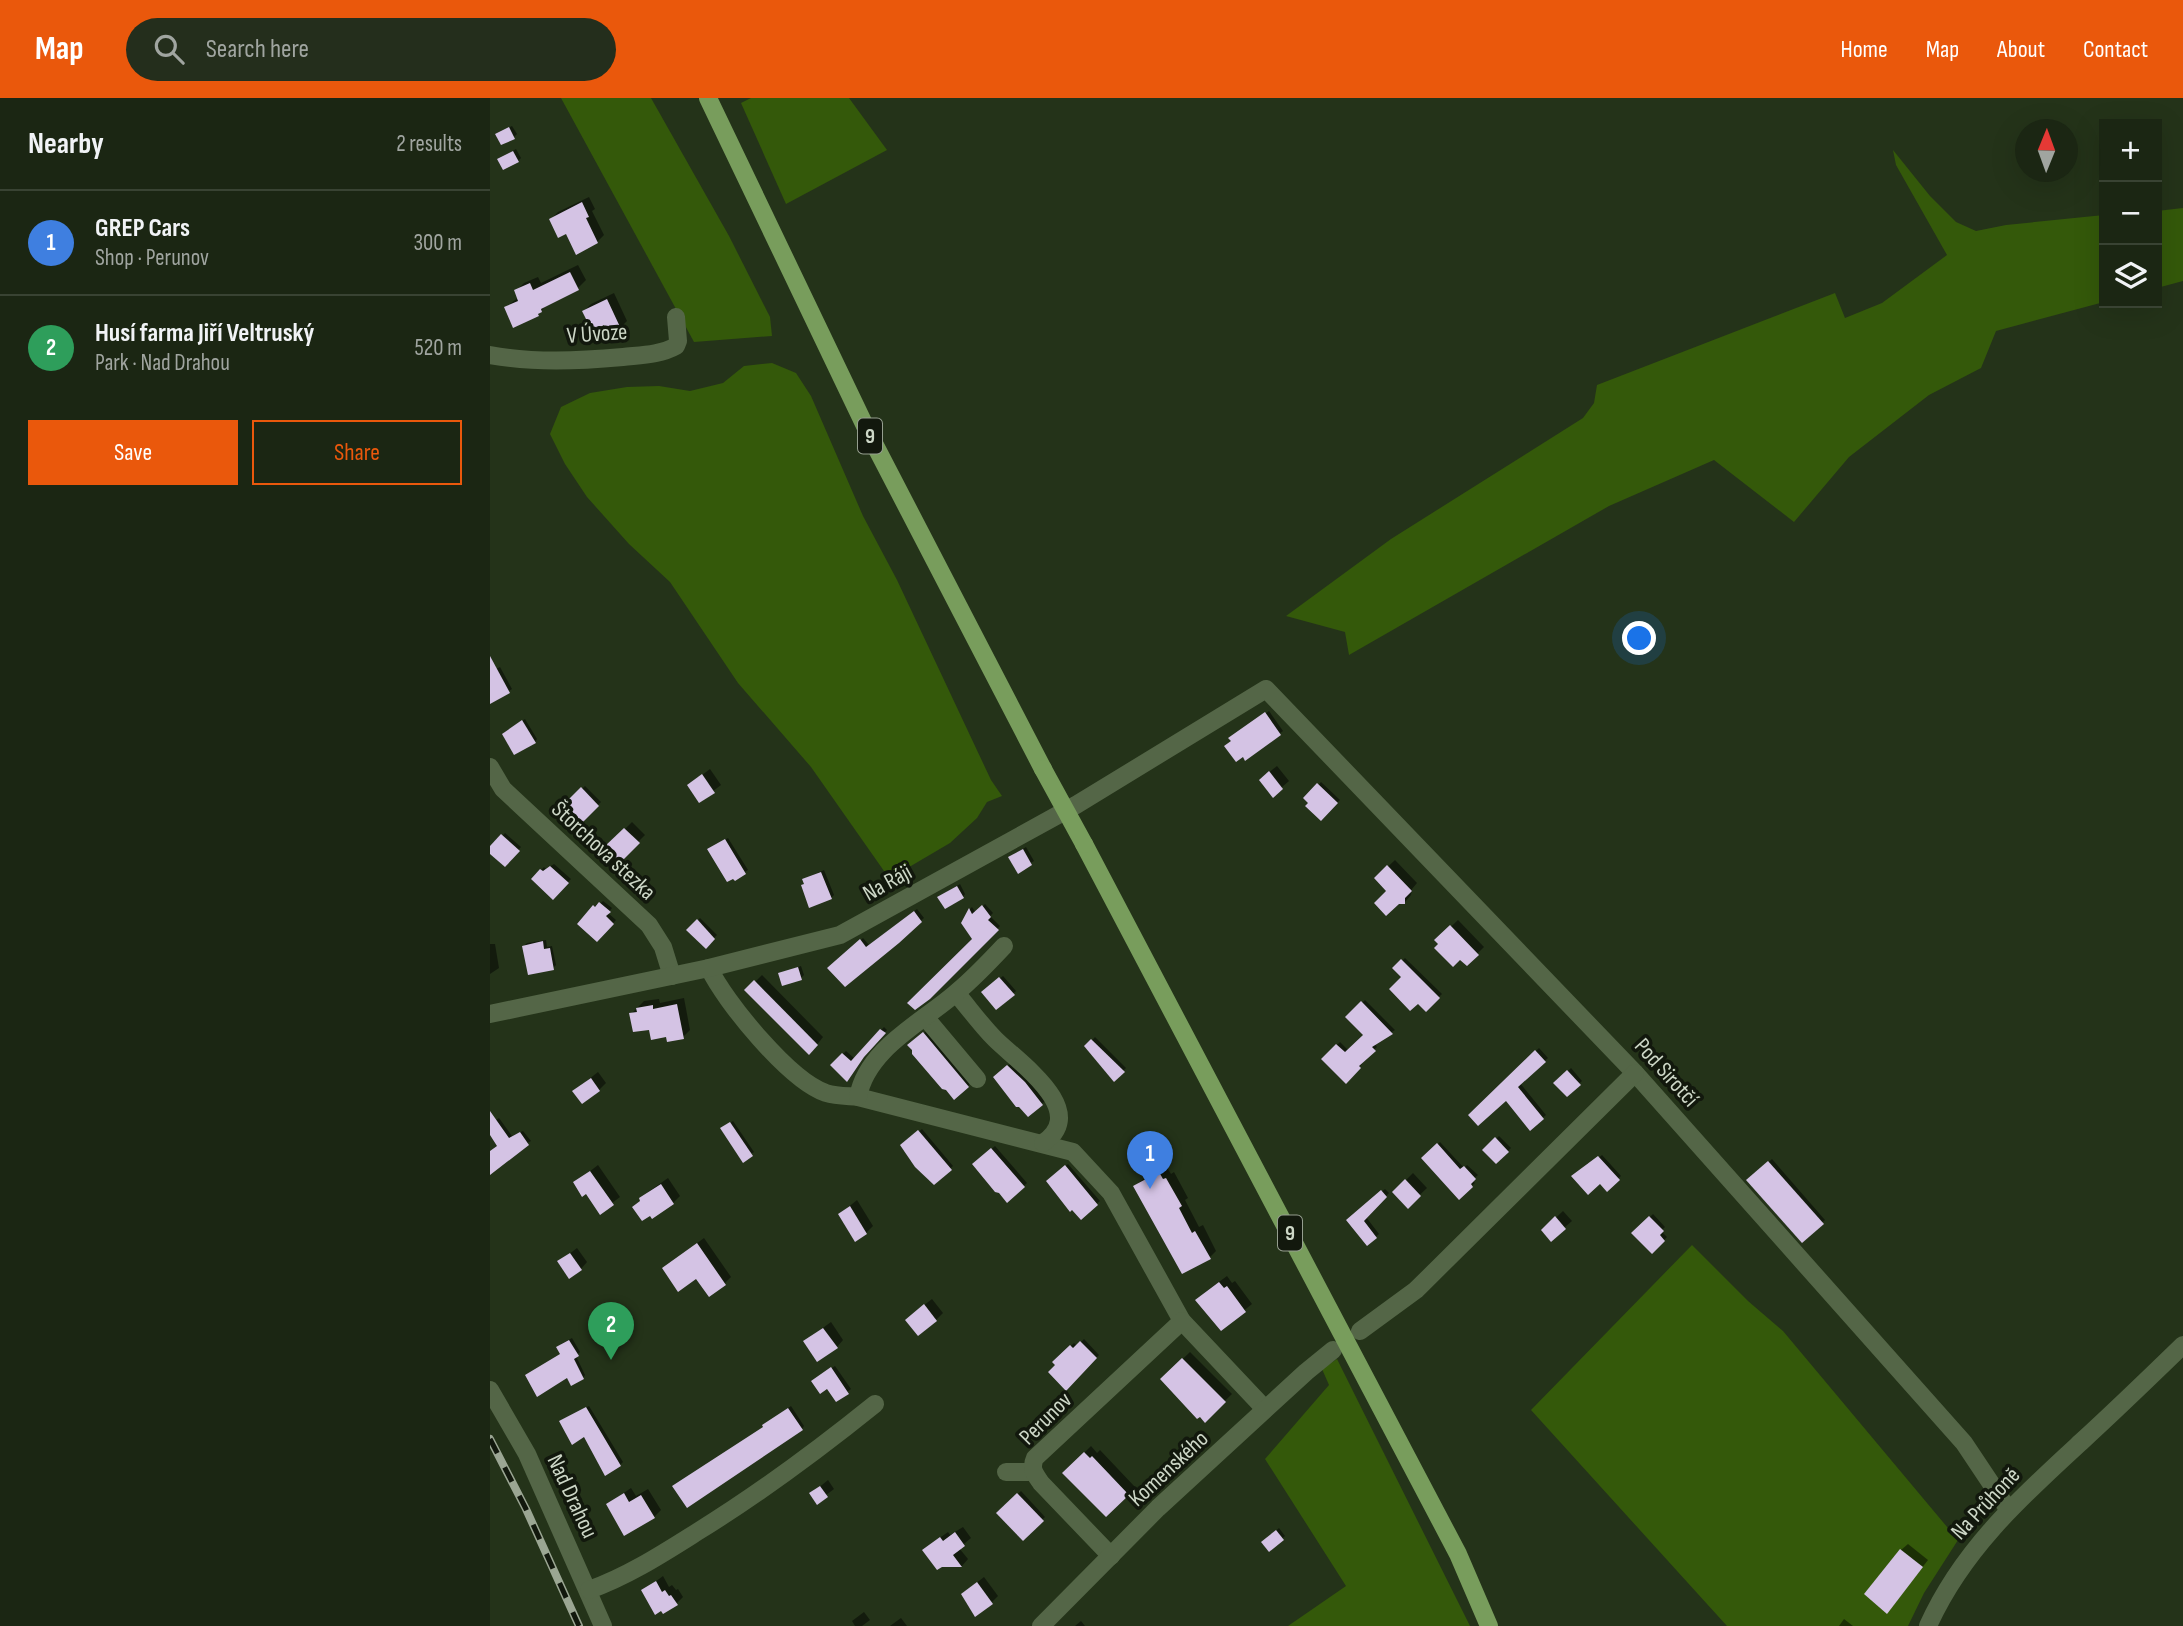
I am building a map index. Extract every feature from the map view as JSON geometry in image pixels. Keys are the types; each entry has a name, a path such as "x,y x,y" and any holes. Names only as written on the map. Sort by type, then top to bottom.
{"main road":[{"name":"9","path":"708,98 866,428 1458,1554 1489,1626"}],"street":[{"name":"V Úvoze","path":"490,355 544,361 587,360 662,352 676,346 676,317"},
{"name":"Na Ráji","path":"490,1014 709,968 840,935 1076,804 1266,689"},
{"name":"Pod Sirotčí","path":"1266,689 1635,1073 1965,1443 2008,1509"},
{"name":"Štorchova stezka","path":"490,767 503,789 649,925 663,947 672,976"},
{"path":"858,1097 861,1085 874,1064 904,1033 956,993 1004,946"},
{"path":"709,968 722,993 783,1064 802,1081 826,1093 858,1097 1073,1152 1111,1193 1182,1321 1265,1409"},
{"path":"956,993 996,1041 1019,1058 1056,1102 1060,1125 1055,1135 1043,1143"},
{"path":"925,1017 977,1079"},
{"path":"1360,1331 1416,1290 1635,1073"},
{"name":"Perunov","path":"1111,1556 1041,1483 1033,1472 1032,1464 1035,1458 1182,1321"},
{"name":"Na Průhoně","path":"1928,1626 1953,1579 2008,1509 2183,1345"},
{"name":"Komenského","path":"1041,1626 1158,1508 1333,1350"},
{"name":"Nad Drahou","path":"490,1390 527,1454 603,1626"},
{"path":"589,1590 660,1555 759,1493 807,1459 875,1404"},
{"path":"1006,1472 1033,1472"}],"green space":[{"path":"561,98 651,98 729,236 770,317 772,336 694,342"},
{"path":"751,98 849,98 887,150 786,204 741,103"},
{"path":"1893,150 1930,196 1956,222 1976,231 2006,225 2099,216 2099,303 1996,331 1981,368 1929,395 1849,457 1794,522 1714,460 1609,506 1349,655 1345,632 1286,616 1391,539 1583,418 1594,403 1597,385 1835,293 1845,318 1882,303 1947,255 1896,165"},
{"path":"2183,208 2183,281 2162,287 2162,245 2162,210"},
{"path":"772,363 796,373 811,396 863,516 897,580 991,780 1002,796 987,802 977,818 950,843 899,873 884,871 811,767 738,683 670,582 629,544 587,497 565,464 550,434 561,407 590,393 627,387 659,386 690,391 723,383 744,366"},
{"path":"1692,1245 1748,1301 1783,1331 1958,1540 1924,1593 1908,1626 1727,1626 1531,1410"},
{"path":"1337,1359 1470,1626 1288,1626 1346,1586 1265,1459 1329,1385 1322,1369"}],"building":[{"path":"509,127 515,139 501,145 495,134"},
{"path":"513,151 519,162 503,170 497,159"},
{"path":"582,202 598,243 576,255 566,234 558,238 549,219"},
{"path":"570,272 579,290 541,309 539,316 513,328 504,307 518,301 514,290 530,283 533,290"},
{"path":"607,299 621,329 609,335 604,325 592,331 582,311"},
{"path":"490,656 510,693 490,704"},
{"path":"1265,712 1281,735 1245,761 1243,757 1236,762 1224,746 1231,741 1228,738"},
{"path":"522,720 536,743 514,755 502,734"},
{"path":"1269,771 1283,789 1273,798 1259,780"},
{"path":"702,774 715,793 699,803 687,785"},
{"path":"1317,783 1338,803 1321,821 1305,806 1308,803 1303,798"},
{"path":"581,787 599,806 582,823 564,804"},
{"path":"624,828 640,843 619,864 603,848"},
{"path":"501,834 520,851 505,867 490,854 490,846"},
{"path":"725,839 746,874 735,881 733,879 727,882 707,849"},
{"path":"1023,849 1032,865 1018,874 1008,857"},
{"path":"1387,865 1412,891 1405,898 1405,904 1399,904 1386,916 1374,903 1386,891 1374,878"},
{"path":"550,866 569,883 553,900 531,879 540,869 543,871"},
{"path":"821,872 832,899 809,908 801,885 804,884 802,879"},
{"path":"957,886 964,898 945,909 937,897"},
{"path":"599,902 611,912 606,916 614,924 597,942 577,924 593,905 595,907"},
{"path":"982,905 991,917 988,920 999,930 930,999 915,1010 907,1003 972,939 961,923 969,908 972,914"},
{"path":"914,911 922,922 845,987 827,968 860,939 866,947"},
{"path":"697,919 715,939 706,949 686,930"},
{"path":"1450,925 1479,955 1467,966 1460,960 1453,967 1434,948 1438,944 1434,940"},
{"path":"543,941 544,949 550,948 554,970 528,975 522,946"},
{"path":"1401,959 1440,998 1426,1012 1418,1004 1410,1011 1389,989 1401,977 1392,968"},
{"path":"798,967 802,980 782,986 778,973"},
{"path":"999,977 1015,995 996,1010 981,992"},
{"path":"754,980 818,1045 809,1055 744,990"},
{"path":"1361,1001 1393,1034 1372,1047 1376,1051 1359,1066 1361,1068 1346,1084 1321,1059 1336,1044 1345,1052 1363,1035 1345,1017"},
{"path":"677,1004 684,1039 667,1042 666,1037 651,1040 649,1030 633,1032 629,1013 637,1012 636,1008 653,1005 653,1009"},
{"path":"880,1029 886,1033 864,1057 847,1082 830,1065 842,1053 851,1061"},
{"path":"923,1032 969,1087 954,1100 907,1045"},
{"path":"1091,1039 1125,1072 1114,1082 1084,1046"},
{"path":"1535,1050 1546,1062 1518,1087 1544,1119 1530,1131 1506,1101 1478,1126 1468,1115"},
{"path":"1007,1065 1043,1105 1028,1117 1016,1107 993,1077"},
{"path":"1567,1070 1581,1085 1567,1097 1553,1083"},
{"path":"591,1078 600,1091 582,1104 572,1091"},
{"path":"490,1111 509,1138 520,1132 529,1145 490,1175 490,1151 497,1146 490,1135"},
{"path":"730,1122 753,1156 743,1163 720,1128"},
{"path":"918,1130 952,1170 934,1185 915,1167 900,1145"},
{"path":"1495,1137 1509,1152 1496,1164 1482,1150"},
{"path":"1437,1143 1460,1169 1464,1166 1476,1179 1471,1184 1473,1187 1459,1200 1421,1158"},
{"path":"991,1148 1025,1187 1007,1203 972,1164"},
{"path":"1598,1156 1620,1180 1607,1192 1600,1184 1588,1195 1571,1176"},
{"path":"1768,1161 1824,1224 1802,1243 1746,1180"},
{"path":"1065,1165 1098,1205 1081,1220 1072,1210 1070,1212 1046,1181"},
{"path":"590,1171 614,1205 600,1215 586,1194 582,1197 573,1182"},
{"path":"1159,1172 1163,1179 1166,1178 1182,1206 1179,1208 1192,1233 1195,1231 1211,1259 1182,1274 1133,1186"},
{"path":"1405,1179 1421,1196 1408,1209 1392,1192"},
{"path":"661,1184 674,1204 652,1219 650,1216 642,1221 632,1207 640,1201 639,1198"},
{"path":"1381,1190 1387,1197 1364,1221 1377,1238 1367,1246 1346,1220"},
{"path":"850,1206 867,1234 855,1242 838,1214"},
{"path":"1555,1216 1566,1229 1551,1242 1541,1230"},
{"path":"1649,1216 1664,1231 1660,1235 1665,1241 1652,1254 1631,1233"},
{"path":"697,1243 726,1285 709,1297 696,1279 678,1292 662,1268"},
{"path":"570,1253 582,1270 569,1279 557,1261"},
{"path":"1219,1282 1224,1288 1227,1286 1246,1312 1221,1331 1195,1300"},
{"path":"924,1304 937,1321 918,1336 905,1320"},
{"path":"823,1328 838,1348 817,1362 803,1341"},
{"path":"569,1340 579,1356 574,1359 584,1379 571,1386 567,1378 537,1397 525,1375 560,1354 556,1347"},
{"path":"1080,1341 1097,1358 1066,1391 1048,1372 1055,1365 1052,1362 1070,1345 1073,1348"},
{"path":"1182,1358 1226,1402 1205,1423 1200,1417 1197,1419 1160,1379"},
{"path":"831,1367 849,1394 836,1402 827,1389 820,1394 811,1381"},
{"path":"586,1407 621,1466 605,1476 584,1437 572,1445 559,1421"},
{"path":"788,1408 803,1430 687,1508 672,1486"},
{"path":"1084,1452 1090,1458 1092,1456 1129,1495 1106,1517 1062,1473"},
{"path":"820,1486 828,1497 817,1505 809,1493"},
{"path":"624,1493 629,1502 641,1495 655,1518 624,1536 606,1504"},
{"path":"1017,1493 1044,1521 1023,1541 996,1513"},
{"path":"1276,1530 1284,1540 1269,1552 1261,1542"},
{"path":"955,1532 965,1546 953,1555 962,1567 942,1567 937,1570 922,1550 940,1537 943,1541"},
{"path":"1900,1549 1923,1567 1887,1614 1864,1594"},
{"path":"656,1581 662,1592 665,1590 678,1605 663,1614 661,1611 655,1615 641,1590"},
{"path":"977,1582 993,1604 975,1617 961,1594"}],"railway":[{"path":"490,1439 526,1509 579,1626"}],"place":[{"name":"GREP Cars","path":"1150,1189"},
{"name":"Husí farma Jiří Veltruský","path":"611,1360"}]}
